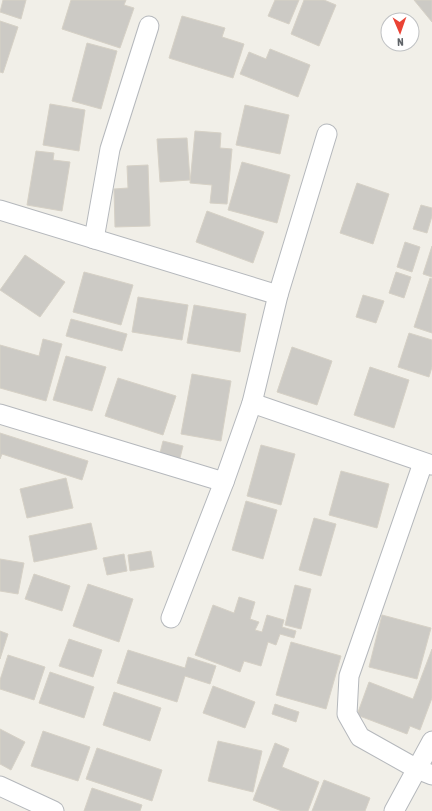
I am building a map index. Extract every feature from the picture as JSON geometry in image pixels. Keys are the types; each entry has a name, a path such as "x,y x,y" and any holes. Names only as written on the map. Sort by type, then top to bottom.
{"street":[{"path":"94,239 110,149 150,26"},
{"path":"171,618 224,482 252,403 278,295 327,134"},
{"path":"0,210 278,295"},
{"path":"252,403 428,464 349,676 347,714 360,737 425,772"},
{"path":"0,414 224,482"},
{"path":"394,811 425,772 432,741"},
{"path":"0,786 54,811"}],"building":[{"path":"3,0 26,0 21,19 0,12"},
{"path":"71,0 126,0 124,5 134,8 120,48 62,29"},
{"path":"275,0 299,0 289,24 268,16"},
{"path":"304,0 324,0 336,5 319,46 291,34"},
{"path":"414,0 432,0 432,22"},
{"path":"182,16 225,28 222,37 244,44 233,78 169,58"},
{"path":"0,21 18,27 3,73 0,72"},
{"path":"87,43 117,51 101,109 72,101"},
{"path":"270,49 310,65 298,97 240,74 249,52 266,59"},
{"path":"50,104 85,110 79,151 43,145"},
{"path":"245,105 289,115 280,154 236,145"},
{"path":"195,131 221,133 220,148 232,149 227,204 210,203 212,185 190,183"},
{"path":"187,138 190,180 160,182 157,139"},
{"path":"36,151 54,153 53,160 70,162 62,211 27,205"},
{"path":"242,162 290,175 277,223 228,210"},
{"path":"148,165 150,226 115,227 114,189 128,188 127,166"},
{"path":"357,183 389,194 373,244 340,233"},
{"path":"421,205 432,208 432,216 427,233 413,229"},
{"path":"207,211 264,232 253,263 196,242"},
{"path":"405,242 420,247 412,272 397,267"},
{"path":"432,246 432,277 423,274"},
{"path":"25,255 65,282 40,317 0,290"},
{"path":"84,272 133,285 121,325 73,312"},
{"path":"396,272 411,277 404,298 389,293"},
{"path":"430,278 432,279 432,333 414,327"},
{"path":"363,295 384,301 376,323 356,317"},
{"path":"138,297 188,305 182,340 132,332"},
{"path":"194,305 246,314 240,352 187,343"},
{"path":"71,319 127,334 122,351 66,336"},
{"path":"409,333 432,340 432,367 429,377 398,367"},
{"path":"43,339 62,344 46,401 0,388 0,345 39,356"},
{"path":"292,347 332,361 317,405 277,392"},
{"path":"66,356 106,367 92,411 53,400"},
{"path":"370,367 409,380 394,428 354,415"},
{"path":"192,374 231,381 221,441 181,434"},
{"path":"118,378 176,396 163,435 105,416"},
{"path":"0,433 88,461 82,480 2,454 0,459"},
{"path":"163,441 183,446 179,462 159,457"},
{"path":"261,445 295,454 281,505 247,496"},
{"path":"341,471 389,484 377,528 329,515"},
{"path":"66,478 73,508 27,518 20,489"},
{"path":"246,501 277,510 263,559 232,550"},
{"path":"314,518 336,524 321,576 299,570"},
{"path":"91,523 97,549 34,562 29,536"},
{"path":"151,551 154,567 130,571 128,555"},
{"path":"124,554 127,571 107,575 103,558"},
{"path":"0,559 24,563 18,594 0,591"},
{"path":"34,574 70,586 62,611 25,599"},
{"path":"88,584 133,599 119,642 73,626"},
{"path":"295,585 311,589 301,629 285,625"},
{"path":"239,597 255,602 250,619 259,622 255,630 262,632 267,615 284,620 282,627 296,631 294,638 280,634 276,645 268,642 261,666 244,661 240,672 195,655 213,605 234,613"},
{"path":"382,615 431,628 417,679 369,667"},
{"path":"0,631 8,634 0,659"},
{"path":"69,639 102,650 93,677 59,666"},
{"path":"291,642 341,656 326,709 276,695"},
{"path":"432,649 432,698 420,730 410,726 407,734 357,715 369,682 413,699"},
{"path":"128,650 185,668 188,657 216,666 210,684 185,676 177,702 117,683"},
{"path":"8,655 45,667 34,700 0,689 0,680"},
{"path":"50,672 94,687 84,718 39,703"},
{"path":"213,686 255,702 245,728 203,713"},
{"path":"114,692 161,708 150,741 103,725"},
{"path":"275,704 299,712 296,722 272,714"},
{"path":"0,729 25,742 11,770 0,764"},
{"path":"43,731 90,747 78,781 31,766"},
{"path":"218,741 262,751 253,792 208,781"},
{"path":"275,743 289,749 282,767 319,782 308,811 282,811 253,800"},
{"path":"97,748 162,770 152,801 86,779"},
{"path":"324,780 370,798 365,811 312,811"},
{"path":"92,788 142,805 140,811 84,811"}]}
